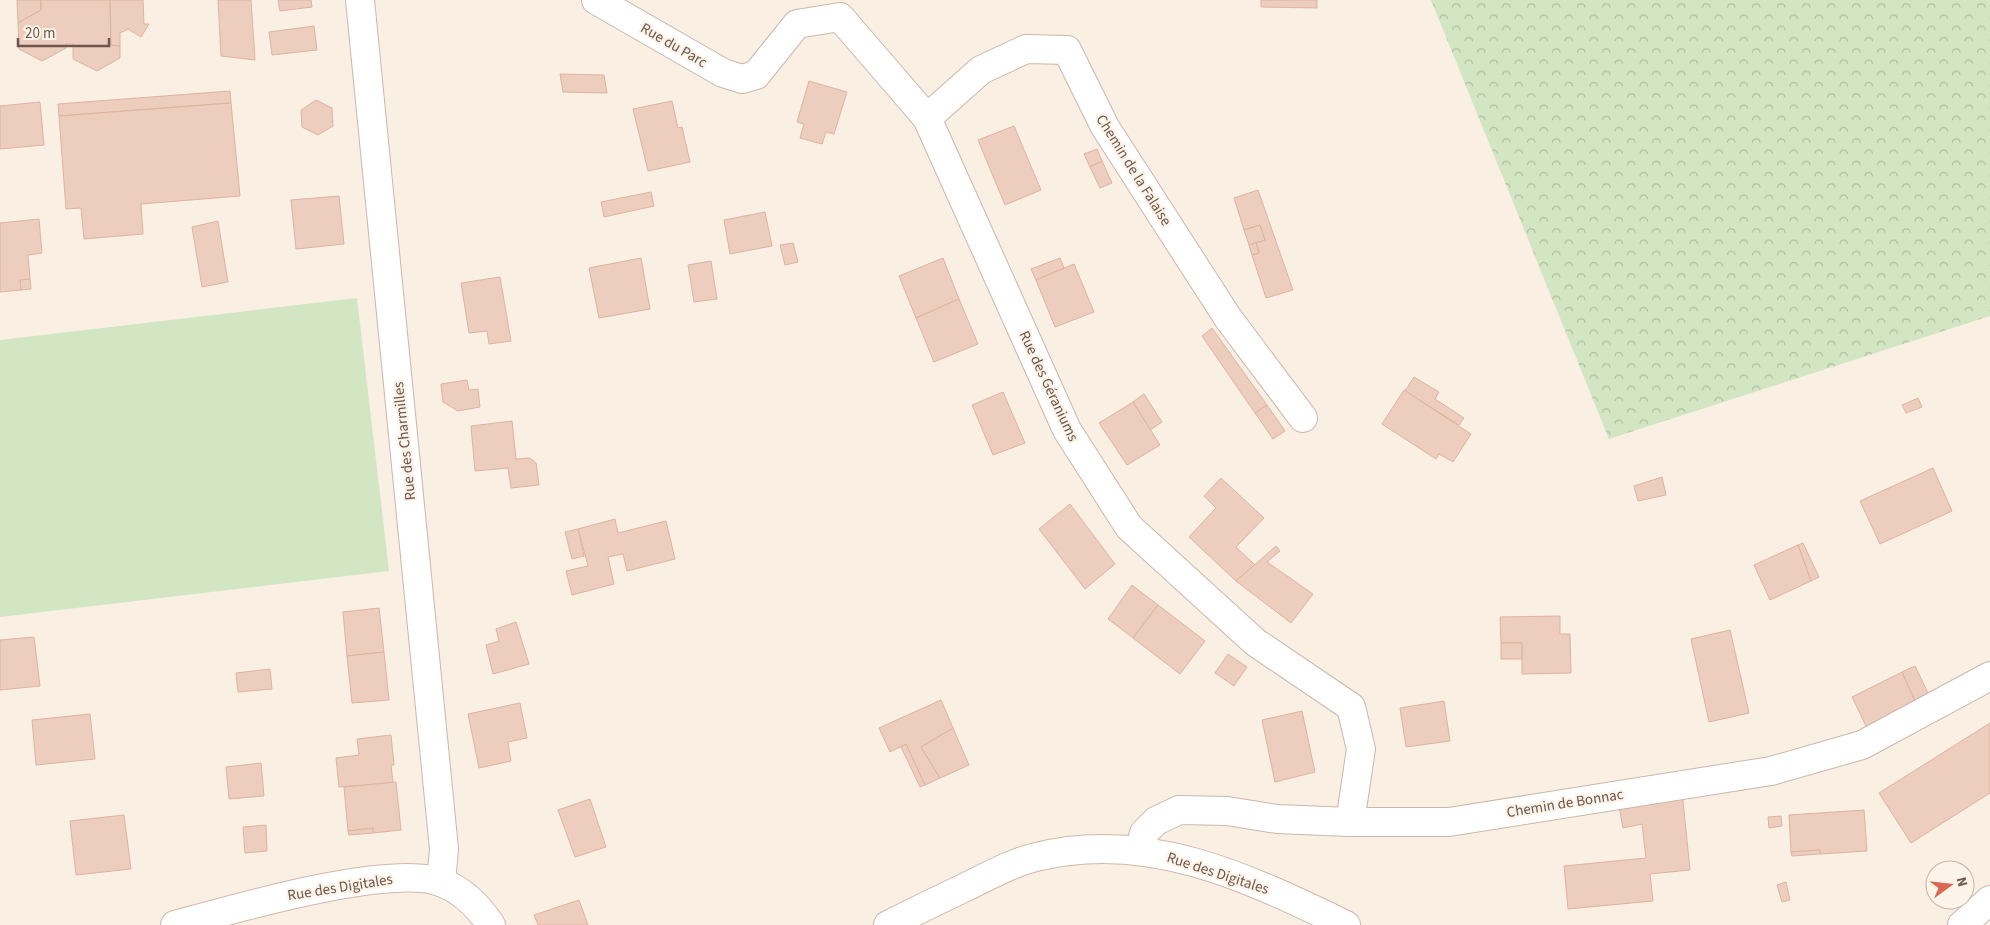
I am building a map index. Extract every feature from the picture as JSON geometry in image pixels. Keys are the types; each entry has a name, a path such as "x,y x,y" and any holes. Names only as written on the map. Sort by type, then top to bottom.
{"street":[{"name":"Rue des Charmilles","path":"360,0 443,839 441,882"},
{"name":"Rue du Parc","path":"596,0 723,73 742,79 756,75"},
{"name":"Rue des Géraniums","path":"756,75 797,24 840,17 927,118 1066,430 1129,528 1255,642 1351,707 1360,749 1350,822"},
{"name":"Chemin de la Falaise","path":"927,118 981,70 1026,49 1067,50 1105,127 1217,301 1303,418"},
{"name":"Chemin de Bonnac","path":"1140,850 1144,833 1156,821 1179,810 1226,811 1277,819 1350,822 1450,822 1771,771 1862,745 1990,676"},
{"name":"Rue des Digitales","path":"888,925 995,873 1035,857 1081,850 1140,850 1185,859 1231,874 1289,898 1346,925"},
{"name":"Rue des Digitales","path":"175,925 274,898 372,881 407,877 441,882 465,895 491,925"},
{"path":"1962,925 1990,900"}],"green space":[{"path":"1431,0 1990,0 1990,316 1609,439"},
{"path":"357,298 389,571 0,617 0,340"}],"building":[{"path":"17,0 41,0 41,10 18,23"},
{"path":"41,0 110,0 111,45 120,46 120,58 97,71 73,59 73,44 66,44 66,48 42,61 19,49 18,23 41,10"},
{"path":"110,0 143,0 144,24 149,24 141,37 128,29 120,33 120,46 111,45"},
{"path":"218,0 251,0 255,60 221,56"},
{"path":"278,0 311,0 312,7 280,11"},
{"path":"1261,0 1317,0 1317,8 1261,7"},
{"path":"314,26 317,50 272,55 269,32"},
{"path":"560,74 604,75 607,93 563,92"},
{"path":"809,81 847,92 834,134 826,132 822,144 800,138 804,124 797,122"},
{"path":"230,91 231,103 59,116 58,104"},
{"path":"316,100 332,108 333,126 318,135 302,127 301,110"},
{"path":"672,101 678,128 682,127 690,162 648,171 633,109"},
{"path":"40,102 44,145 0,149 0,106"},
{"path":"231,103 240,196 141,204 143,234 84,239 81,208 66,209 59,116"},
{"path":"1014,126 1041,190 1005,205 978,140"},
{"path":"1097,149 1102,161 1090,167 1084,154"},
{"path":"1102,161 1112,183 1100,188 1090,167"},
{"path":"1258,190 1293,290 1266,298 1252,255 1259,253 1256,243 1265,240 1260,225 1244,230 1234,198"},
{"path":"651,192 654,206 604,217 601,202"},
{"path":"339,196 344,244 296,249 291,200"},
{"path":"765,212 772,246 730,254 724,220"},
{"path":"39,219 42,253 28,255 30,279 20,280 21,290 0,292 0,223"},
{"path":"218,221 228,282 202,287 192,227"},
{"path":"1260,225 1265,240 1249,245 1244,230"},
{"path":"793,243 798,262 785,265 780,245"},
{"path":"1256,243 1259,253 1252,255 1249,245"},
{"path":"641,258 650,309 599,318 589,268"},
{"path":"943,258 959,299 916,318 899,276"},
{"path":"1060,258 1064,268 1036,280 1031,269"},
{"path":"711,261 717,299 694,302 688,265"},
{"path":"1074,264 1094,312 1055,327 1036,280"},
{"path":"500,277 511,341 489,344 487,331 469,333 461,283"},
{"path":"30,279 31,289 21,290 20,280"},
{"path":"959,299 978,344 934,362 916,318"},
{"path":"1212,328 1267,405 1255,413 1202,336"},
{"path":"1414,377 1439,392 1435,399 1464,418 1459,425 1405,391"},
{"path":"467,380 469,390 478,389 480,407 458,411 443,402 441,384"},
{"path":"1404,390 1471,434 1453,462 1439,454 1436,459 1382,424"},
{"path":"1003,392 1025,443 993,455 972,405"},
{"path":"1144,394 1162,422 1150,430 1133,402"},
{"path":"1918,398 1922,407 1906,413 1902,405"},
{"path":"1133,402 1160,445 1127,465 1099,423"},
{"path":"1267,405 1285,431 1273,439 1255,413"},
{"path":"512,421 516,459 530,458 536,463 539,485 511,488 508,468 475,471 471,426"},
{"path":"1933,468 1952,511 1880,544 1860,501"},
{"path":"1662,477 1666,495 1638,501 1634,486"},
{"path":"1221,478 1264,518 1236,547 1255,565 1236,581 1189,537 1216,508 1204,496"},
{"path":"1070,504 1115,564 1085,589 1039,529"},
{"path":"615,519 618,533 666,521 675,559 627,571 623,554 608,557 614,584 572,595 566,571 588,566 578,529"},
{"path":"578,529 584,556 572,559 565,532"},
{"path":"1803,543 1819,577 1811,581 1798,545"},
{"path":"1798,545 1811,581 1770,600 1754,565"},
{"path":"1276,546 1280,551 1267,562 1313,594 1291,623 1236,581"},
{"path":"1132,585 1158,605 1133,638 1108,619"},
{"path":"1158,605 1205,641 1180,674 1133,638"},
{"path":"379,608 384,652 347,656 343,612"},
{"path":"1560,616 1560,634 1570,634 1571,673 1522,674 1522,643 1501,643 1500,617"},
{"path":"516,622 529,664 493,674 486,645 499,641 496,629"},
{"path":"1730,630 1749,713 1709,722 1691,639"},
{"path":"34,637 40,686 0,690 0,640"},
{"path":"1501,643 1522,643 1522,659 1501,659"},
{"path":"384,652 389,700 352,703 347,656"},
{"path":"1228,654 1247,667 1234,686 1215,673"},
{"path":"1915,666 1930,697 1916,704 1902,672"},
{"path":"270,669 272,689 238,692 236,673"},
{"path":"1902,672 1916,704 1868,730 1852,697"},
{"path":"941,700 953,728 921,747 940,778 925,785 906,744 890,752 879,728"},
{"path":"1444,701 1450,741 1406,747 1400,708"},
{"path":"520,703 527,738 508,742 511,761 479,768 468,714"},
{"path":"1302,711 1315,772 1275,782 1262,720"},
{"path":"90,714 95,759 36,765 32,720"},
{"path":"1990,723 1990,793 1911,843 1879,793"},
{"path":"953,728 969,765 940,778 921,747"},
{"path":"391,735 394,765 391,765 393,783 339,787 336,758 359,755 357,739"},
{"path":"906,744 925,785 920,787 901,747"},
{"path":"261,763 264,796 229,799 226,767"},
{"path":"396,782 401,830 373,833 373,828 348,831 344,787"},
{"path":"1682,791 1690,870 1650,874 1653,901 1568,909 1564,866 1646,858 1642,824 1623,828 1618,801"},
{"path":"590,799 606,847 575,857 558,810"},
{"path":"1864,810 1867,851 1820,854 1820,850 1791,852 1789,815"},
{"path":"124,815 131,869 76,875 70,821"},
{"path":"1781,816 1782,826 1769,828 1768,817"},
{"path":"266,825 267,851 245,853 243,827"},
{"path":"373,828 373,833 349,835 348,831"},
{"path":"1820,850 1820,854 1792,856 1791,852"},
{"path":"1786,882 1790,900 1782,902 1777,885"},
{"path":"579,900 588,925 538,925 534,915"}]}
